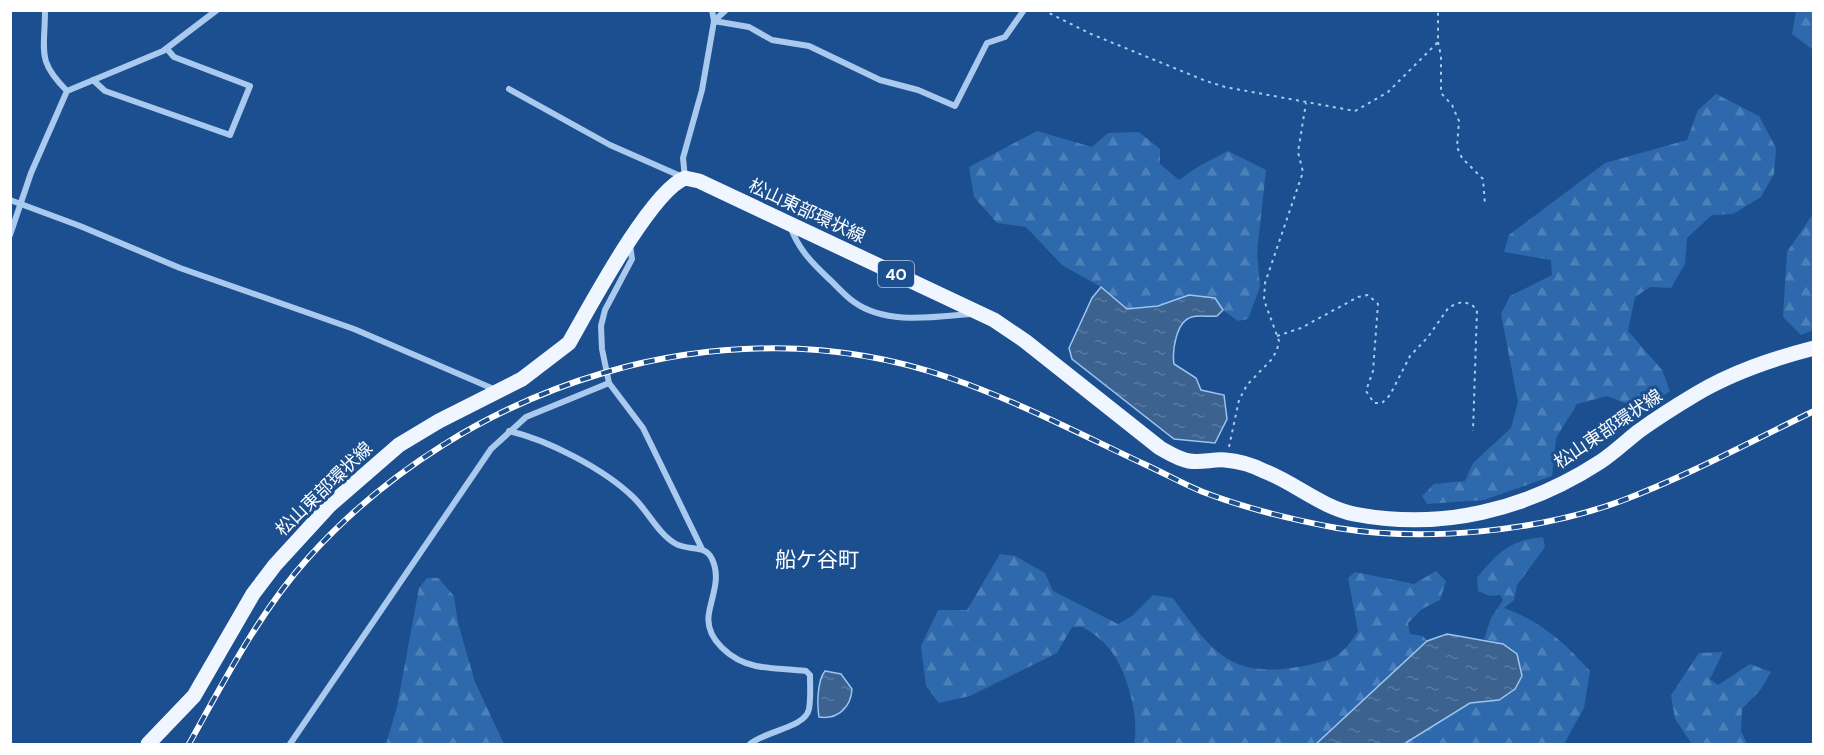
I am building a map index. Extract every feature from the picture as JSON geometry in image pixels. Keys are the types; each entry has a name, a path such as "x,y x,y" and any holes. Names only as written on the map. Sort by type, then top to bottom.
{"main road":[{"name":"松山東部環状線","path":"148,744 194,696 253,594 281,558 330,505 399,445 540,368 569,343 629,241 672,186 685,178 699,180 980,313 1025,341 1160,448 1190,461 1225,460 1263,470 1324,503 1353,514 1447,519 1491,513 1555,488 1582,473 1661,416 1730,376 1768,360 1814,348"}],"street":[{"path":"45,10 44,64 50,74 67,91"},
{"path":"10,235 67,91 167,49 217,10"},
{"path":"510,89 610,145 685,178 683,158 702,90 714,21 711,10"},
{"path":"714,21 726,10"},
{"path":"714,21 749,27 772,40 809,46 880,81 918,90 955,106 987,43 1005,37 1024,10"},
{"path":"93,80 105,91 230,135 250,86 174,57 167,49"},
{"path":"10,200 180,268 354,329 496,391"},
{"path":"790,225 795,240 809,261 844,294 866,309 901,317 980,313"},
{"path":"629,241 632,259 605,310 602,326 602,349 609,383 643,428 702,549 711,557 716,570 716,584 708,615 712,635 722,648 753,666 806,671 810,675 809,710 805,719 799,724 771,731 750,744"},
{"path":"290,744 491,449 526,417 609,383"},
{"path":"509,431 530,436 615,483 634,497 676,544 702,549"}],"path":[{"path":"1042,10 1206,81 1344,111 1365,108 1413,69 1438,42"},
{"path":"1438,10 1438,42 1442,56 1441,93 1452,105 1459,121 1457,147 1462,158 1483,179 1485,205"},
{"path":"1225,460 1239,400 1248,385 1272,359 1277,350 1277,336 1264,300 1265,283 1303,172 1299,152 1306,103"},
{"path":"1277,336 1300,328 1358,297 1368,295 1376,299 1378,304 1374,363 1366,391 1374,403 1382,403 1390,395 1410,356 1428,337 1449,307 1462,302 1471,304 1477,310 1473,431"}],"green space":[{"path":"1796,11 1813,11 1813,50 1792,34"},
{"path":"1716,94 1759,116 1776,148 1774,174 1761,197 1733,214 1712,215 1687,238 1685,264 1671,288 1650,287 1635,297 1628,331 1662,370 1670,391 1643,410 1607,396 1577,404 1556,438 1552,476 1484,500 1427,504 1422,496 1434,484 1465,481 1473,463 1511,428 1518,402 1501,314 1510,296 1552,275 1551,260 1504,252 1509,235 1605,163 1687,140 1698,110"},
{"path":"1037,131 1092,147 1108,133 1139,132 1160,149 1160,164 1179,180 1199,166 1228,151 1266,170 1257,252 1260,287 1248,319 1238,321 1223,310 1215,298 1189,295 1158,306 1126,309 1101,287 1062,265 1026,227 997,223 974,197 969,167"},
{"path":"1813,214 1813,330 1801,335 1783,317 1787,252"},
{"path":"1543,537 1545,547 1517,585 1514,600 1504,608 1529,619 1551,634 1590,671 1584,708 1564,744 1404,744 1470,703 1499,700 1503,644 1484,639 1491,618 1503,600 1500,595 1490,596 1478,591 1477,578 1505,549 1521,541"},
{"path":"1000,554 1015,556 1045,573 1053,591 1118,624 1132,616 1153,595 1173,598 1212,647 1226,658 1258,669 1278,669 1322,662 1335,656 1346,647 1358,631 1348,578 1355,572 1414,584 1436,571 1446,581 1440,600 1422,609 1408,623 1410,634 1423,636 1427,641 1316,744 1134,744 1135,720 1125,677 1113,653 1100,639 1083,627 1072,627 1057,653 970,696 939,703 926,686 921,646 938,610 967,610"},
{"path":"427,578 438,578 454,596 458,623 475,682 504,744 386,744 397,707 419,588"},
{"path":"1723,652 1710,679 1718,685 1750,664 1771,672 1761,689 1742,709 1741,731 1747,744 1692,744 1675,719 1671,695 1699,653"}],"water":[{"path":"1101,287 1127,309 1158,306 1189,295 1215,298 1223,310 1217,316 1195,316 1182,324 1176,337 1174,364 1196,378 1201,390 1224,395 1227,419 1215,443 1174,439 1072,359 1069,348 1092,298"},
{"path":"1447,634 1503,644 1517,654 1522,676 1515,689 1499,700 1470,703 1404,744 1316,744 1427,641"},
{"path":"825,671 841,674 852,689 849,701 842,711 832,716 819,717 819,687"}],"railway":[{"path":"189,744 244,647 274,600 309,557 372,496 443,445 521,404 603,373 689,354 776,348 864,356 950,378 975,387 1048,418 1219,498 1286,517 1337,528 1407,534 1443,534 1517,527 1588,512 1670,481 1814,411"}],"district":[{"name":"船ケ谷町","path":"817,560"}]}
